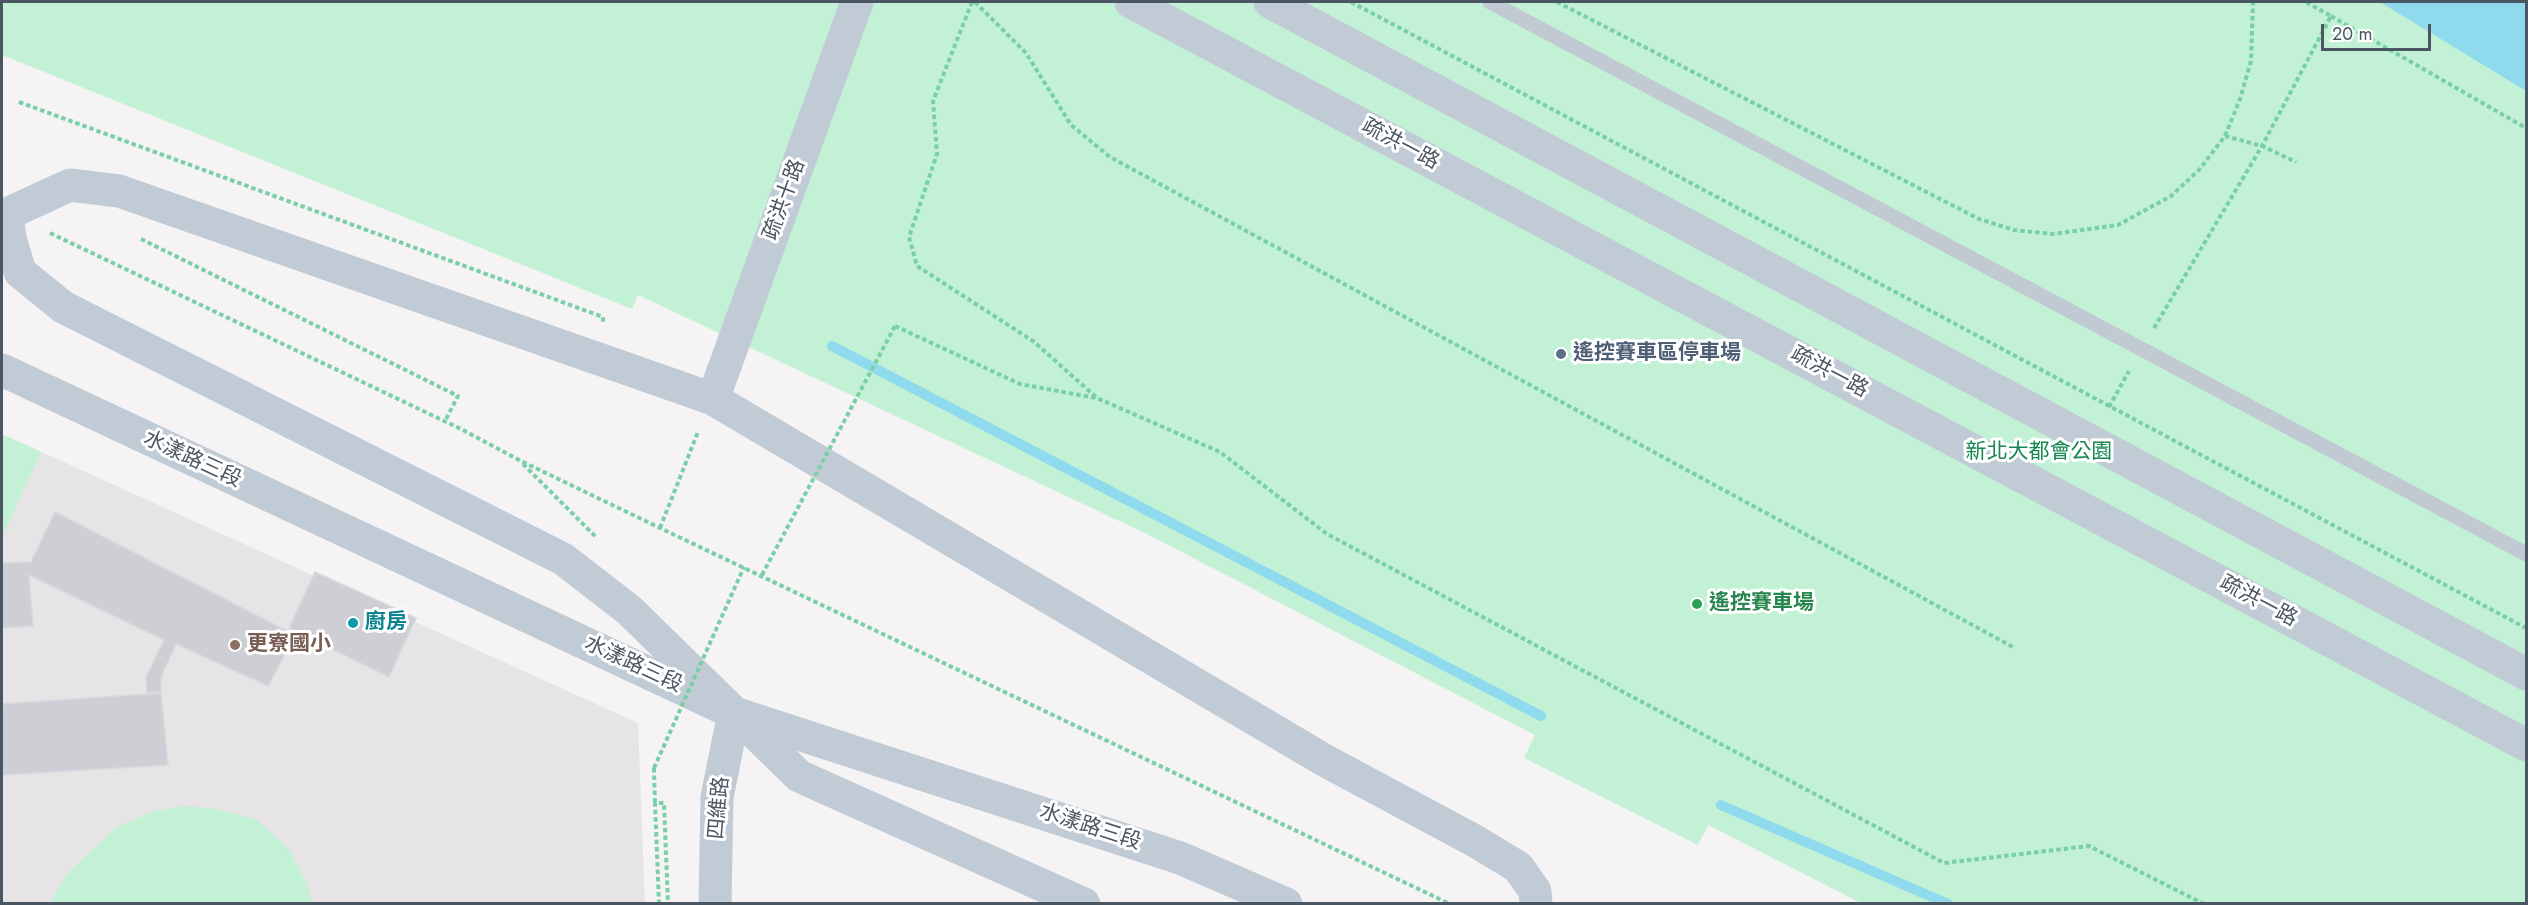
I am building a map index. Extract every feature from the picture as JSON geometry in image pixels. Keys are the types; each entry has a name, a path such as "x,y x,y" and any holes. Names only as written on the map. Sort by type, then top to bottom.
{"street":[{"name":"疏洪十路","path":"713,399 857,2"},
{"name":"疏洪一路","path":"1131,2 2526,745"},
{"path":"1270,2 2526,674"},
{"path":"1084,903 799,776 629,610 563,559 63,307 20,272 4,215 70,185 119,190 713,399 1324,760 1492,851 1518,867 1534,891 1536,903"},
{"name":"水漾路三段","path":"2,370 735,713 1180,858 1286,903"},
{"name":"四維路","path":"716,903 717,797 735,713"}],"lane":[{"path":"1490,2 2526,554"}],"path":[{"path":"1097,398 1033,341 917,266 909,237 937,154 933,101 974,2 1026,53 1071,125 1110,157 2013,647"},
{"path":"1351,2 2526,628"},
{"path":"1557,2 1978,219 2014,230 2053,234 2118,225 2171,195 2199,170 2225,136 2240,99 2251,62 2253,2"},
{"path":"2306,2 2526,128"},
{"path":"2109,407 2262,146 2331,16"},
{"path":"19,102 603,317"},
{"path":"2225,136 2262,146 2296,162"},
{"path":"41,229 461,429 519,460 660,528 1450,903"},
{"path":"762,575 895,326 1020,384 1097,398 1220,453 1327,534 1944,863 2089,846 2204,903"},
{"path":"660,528 699,432"},
{"path":"659,903 654,768 744,567"},
{"path":"659,903 655,803 664,803 668,903"}],"shaded area":[{"name":"更寮國小","path":"2,434 638,723 645,903 2,904"}],"green space":[{"name":"新北大都會公園","path":"2,2 2526,2 2526,903 1861,903 1708,825 1698,845 1524,758 1535,735 1145,533 638,295 632,309 2,55"},
{"path":"2,434 41,452 2,537"},
{"path":"186,806 217,809 257,820 289,849 307,884 312,903 51,903 66,875 117,827 154,811"}],"water":[{"path":"2380,2 2526,2 2526,91"}],"building":[{"path":"55,512 295,635 268,686 176,644 161,677 161,691 147,693 146,677 164,640 29,575 33,626 2,628 2,563 31,562"},
{"name":"廚房","path":"315,572 416,618 389,677 289,628"},
{"path":"161,693 168,765 2,775 2,704"}],"waterway":[{"path":"832,346 1541,716"},
{"path":"1721,805 1948,904"}],"place":[{"name":"遙控賽車區停車場","path":"1561,354"},
{"name":"遙控賽車場","path":"1697,604"},
{"name":"廚房","path":"353,623"},
{"name":"更寮國小","path":"235,645"}]}
